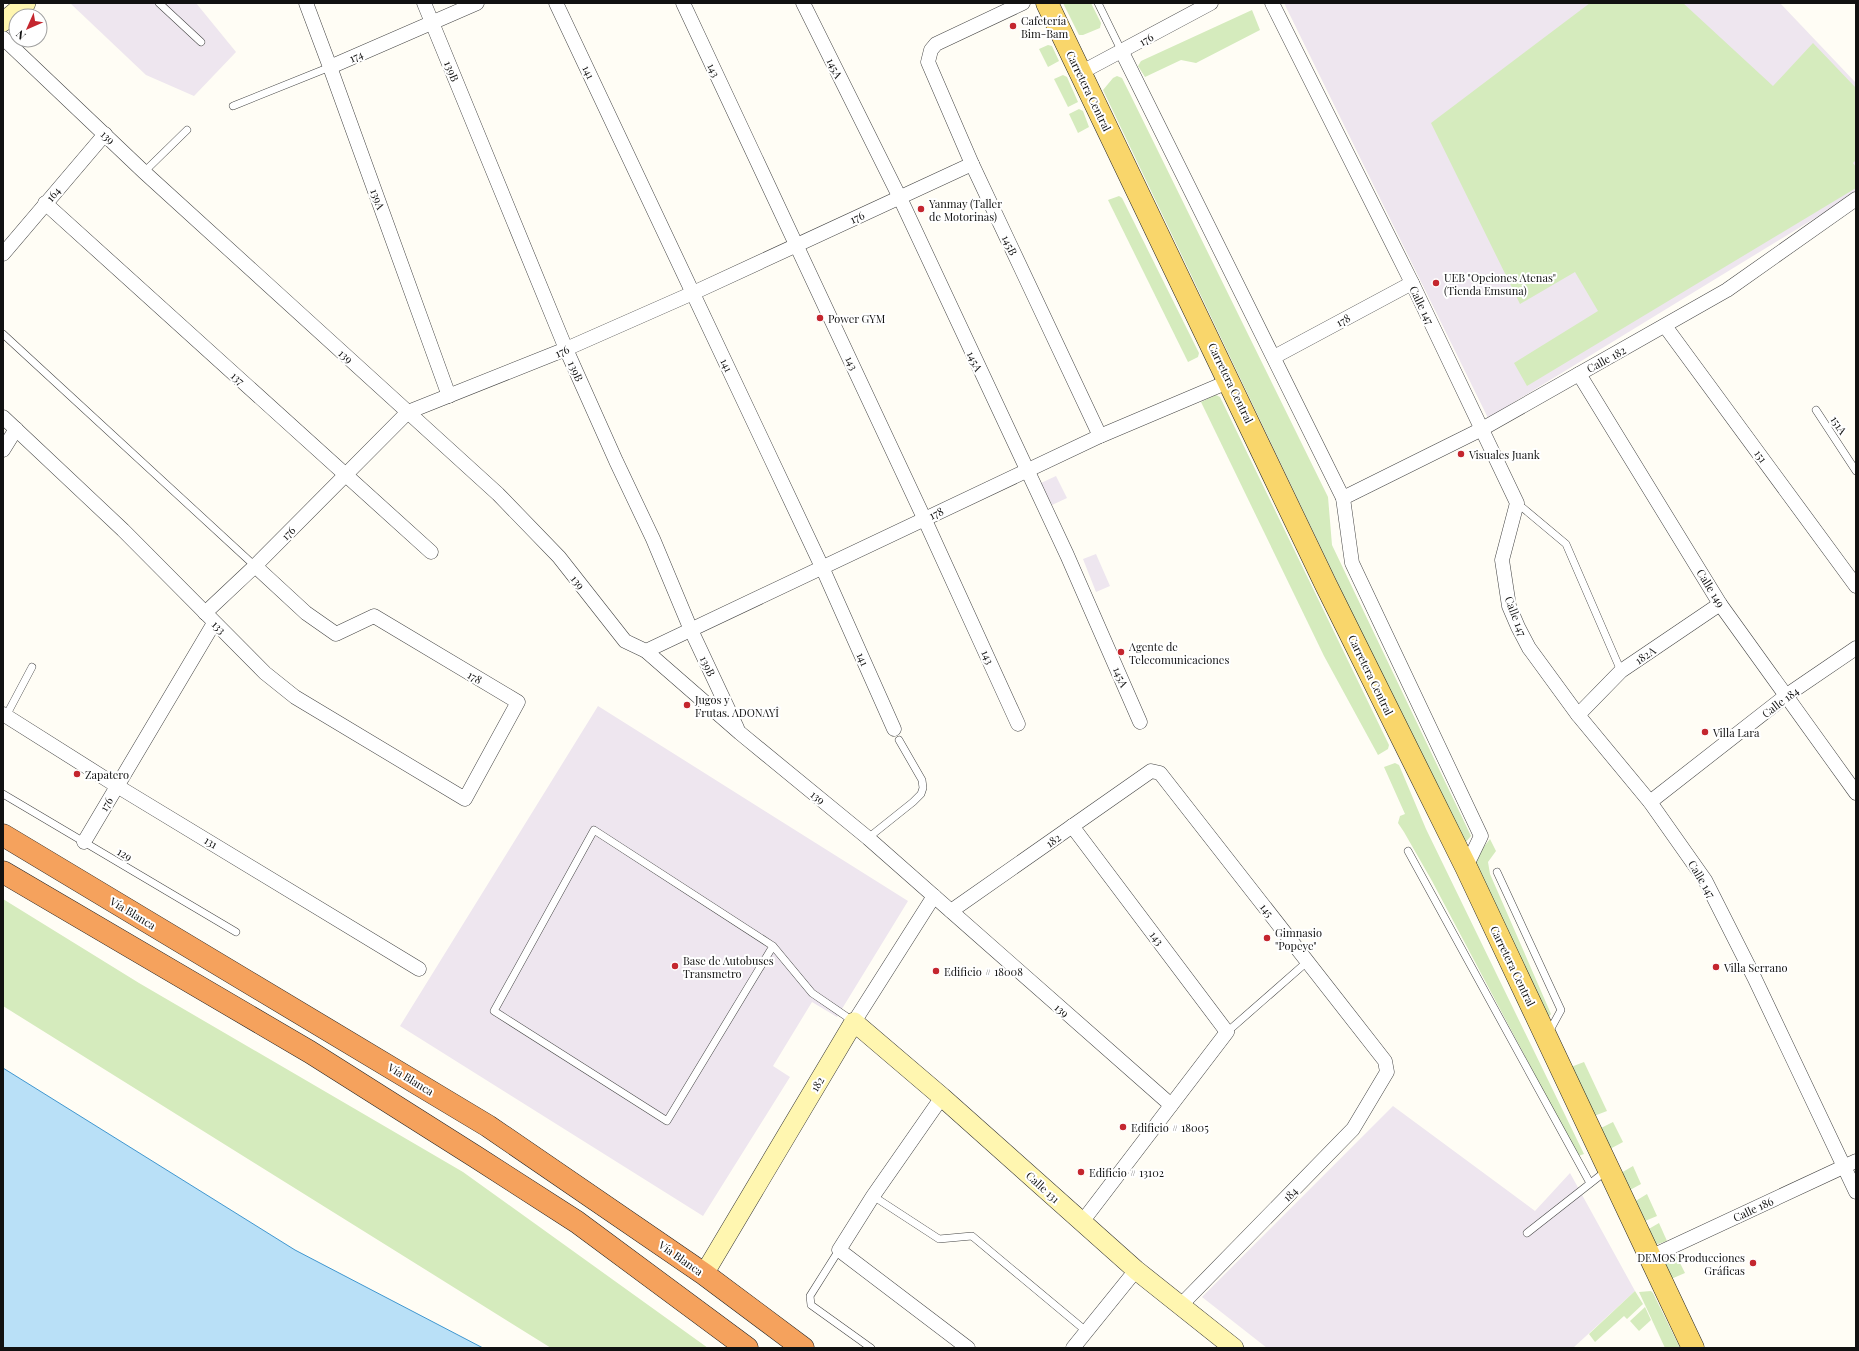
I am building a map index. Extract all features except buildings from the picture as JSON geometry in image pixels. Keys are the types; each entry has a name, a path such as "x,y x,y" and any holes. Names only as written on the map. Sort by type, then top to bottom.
{"highway":[{"name":"Vía Blanca","path":"3,835 488,1126 704,1274 803,1348"},
{"path":"3,872 310,1052 476,1157 577,1222 747,1348"}],"main road":[{"name":"Carretera Central","path":"1047,3 1230,381 1326,585 1466,867 1693,1348"}],"street":[{"path":"3,22 26,3"},
{"name":"139A","path":"306,3 449,396"},
{"name":"139B","path":"424,3 566,349 653,539 692,630 740,733"},
{"name":"174","path":"330,67 477,3"},
{"name":"141","path":"556,3 822,567 897,735"},
{"name":"143","path":"683,3 924,518 1018,724"},
{"name":"145A","path":"803,3 900,198 1073,569 1140,722"},
{"name":"145B","path":"1023,3 936,44 931,50 928,62 972,164 1100,436"},
{"name":"176","path":"1080,73 1122,52 1211,3"},
{"name":"Calle 147","path":"1272,3 1412,283 1517,503 1502,560 1509,606 1529,648 1578,715 1650,802 1704,880 1850,1165 1856,1192"},
{"name":"139","path":"3,38 144,172 498,494 559,557 625,640 646,651 740,733 868,838 1171,1105"},
{"path":"1122,52 1343,498 1352,563 1481,836 1466,867"},
{"name":"164","path":"3,254 105,134"},
{"name":"176","path":"84,842 210,618 255,566 408,412 566,349 693,293 796,244 972,164"},
{"name":"Calle 182","path":"1343,498 1482,429 1727,290 1856,199"},
{"name":"137","path":"45,203 430,552"},
{"name":"178","path":"1274,357 1412,283"},
{"name":"151","path":"1665,326 1856,586"},
{"name":"Calle 149","path":"1579,374 1720,604 1787,695 1856,793"},
{"name":"178","path":"646,651 924,518 1100,436 1230,381"},
{"name":"133","path":"3,417 122,530 265,673 295,697 465,799"},
{"path":"3,450 16,429"},
{"name":"178","path":"255,566 306,613 336,634 374,616 518,702 465,799"},
{"name":"182А","path":"1578,715 1621,671 1720,604"},
{"name":"Calle 184","path":"1650,802 1787,695 1856,648"},
{"name":"131","path":"4,715 116,786 419,969"},
{"name":"182","path":"951,911 1072,826 1152,772 1156,771"},
{"name":"145","path":"1156,771 1160,773 1385,1061 1387,1072"},
{"name":"143","path":"1072,826 1227,1032"},
{"name":"182","path":"704,1274 854,1022 934,896"},
{"name":"Calle 131","path":"854,1022 942,1097 1136,1270 1234,1348"},
{"path":"1082,1222 1227,1032"},
{"name":"184","path":"1180,1306 1353,1129 1387,1072"},
{"path":"942,1097 873,1196 839,1250 968,1348"},
{"name":"Calle 186","path":"1650,1258 1850,1165"},
{"path":"1073,1348 1136,1270"}],"lane":[{"path":"159,3 201,42"},
{"path":"1098,3 1122,52"},
{"name":"174","path":"233,106 330,67"},
{"path":"144,172 187,130"},
{"path":"3,334 255,566"},
{"name":"151A","path":"1816,410 1856,472"},
{"path":"1517,503 1566,544 1621,671"},
{"path":"4,715 32,667"},
{"path":"868,838 913,802 921,794 924,788 919,774 897,735"},
{"name":"129","path":"3,794 236,932"},
{"path":"773,946 667,1121 494,1011 594,830 773,946 812,993 854,1022"},
{"path":"1408,851 1590,1183"},
{"path":"1497,872 1561,1010 1547,1037"},
{"path":"1227,1032 1308,961"},
{"path":"1527,1233 1609,1168"},
{"path":"873,1196 939,1239 972,1236 1086,1331"},
{"path":"839,1250 810,1296 811,1305 871,1348"}],"shaded area":[{"path":"70,3 196,3 236,52 194,96 146,75"},
{"path":"1284,3 1780,3 1856,83 1856,193 1488,418"},
{"path":"1056,476 1067,498 1052,505 1041,483"},
{"path":"1096,554 1110,586 1096,592 1083,559"},
{"path":"598,706 908,901 837,1017 812,1002 773,1066 790,1077 703,1216 400,1026"},
{"path":"1393,1106 1535,1211 1570,1173 1635,1291 1573,1348 1267,1348 1202,1297"}],"green space":[{"path":"1063,3 1091,3 1101,23 1100,28 1083,35 1079,35"},
{"path":"1590,3 1683,3 1773,86 1813,43 1856,88 1856,160 1853,163 1856,167 1856,188 1527,386 1514,363 1598,311 1575,272 1520,304 1431,123"},
{"path":"1252,10 1260,30 1196,63 1181,60 1145,77 1138,66 1141,61"},
{"path":"1048,45 1052,46 1059,61 1048,67 1039,49"},
{"path":"1063,75 1067,77 1078,102 1068,107 1054,79"},
{"path":"1117,76 1122,78 1328,497 1332,545 1471,836 1465,843 1461,842 1103,90 1113,78"},
{"path":"1079,109 1083,111 1089,127 1078,133 1069,114"},
{"path":"1119,196 1122,198 1199,353 1198,357 1188,362 1108,200"},
{"path":"1216,395 1220,397 1389,745 1388,749 1378,755 1324,656 1201,402"},
{"path":"1395,763 1399,765 1426,829 1584,1154 1578,1156 1432,881 1398,823 1400,816 1405,814 1384,767"},
{"path":"1490,839 1496,851 1488,862 1490,874 1551,1014 1548,1018 1474,859"},
{"path":"3,899 139,983 463,1172 708,1348 551,1348 3,1006"},
{"path":"1584,1062 1607,1111 1594,1116 1571,1067"},
{"path":"1613,1122 1623,1142 1610,1149 1601,1128"},
{"path":"1633,1166 1641,1184 1630,1190 1621,1173"},
{"path":"1647,1194 1657,1216 1645,1221 1634,1202"},
{"path":"1659,1223 1667,1241 1655,1245 1647,1230"},
{"path":"1675,1253 1685,1273 1671,1279 1662,1260"},
{"path":"1635,1291 1643,1304 1627,1319 1624,1316 1595,1342 1589,1334"},
{"path":"1651,1291 1680,1348 1665,1348 1639,1292"},
{"path":"1645,1307 1651,1320 1639,1331 1630,1321"}],"water":[{"path":"3,1068 295,1250 483,1348 3,1348"}],"place":[{"name":"Cafetería Bim-Bam","path":"1013,26"},
{"name":"Yanmay (Taller de Motorinas)","path":"921,209"},
{"name":"UEB \"Opciones Atenas\" (Tienda Emsuna)","path":"1436,283"},
{"name":"Power GYM","path":"820,318"},
{"name":"Visuales Juank","path":"1461,454"},
{"name":"Agente de Telecomunicaciones","path":"1121,652"},
{"name":"Jugos y Frutas. ADONAYÎ","path":"687,705"},
{"name":"Villa Lara","path":"1705,732"},
{"name":"Zapatero","path":"77,774"},
{"name":"Gimnasio \"Popeye\"","path":"1267,938"},
{"name":"Base de Autobuses Transmetro","path":"675,966"},
{"name":"Villa Serrano","path":"1716,967"},
{"name":"Edificio # 18008","path":"936,971"},
{"name":"Edificio # 18005","path":"1123,1127"},
{"name":"Edificio # 13102","path":"1081,1172"},
{"name":"DEMOS Producciones Gráficas","path":"1753,1263"}]}
